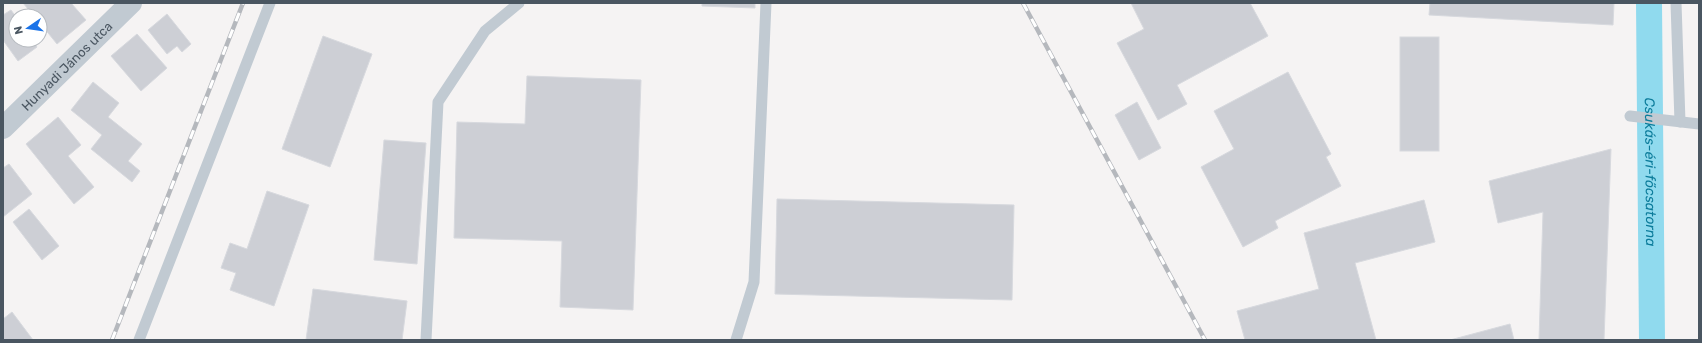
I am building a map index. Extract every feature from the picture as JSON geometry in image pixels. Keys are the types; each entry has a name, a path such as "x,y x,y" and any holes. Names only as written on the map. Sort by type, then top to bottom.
{"street":[{"name":"Hunyadi János utca","path":"3,128 131,3"}],"lane":[{"path":"139,340 270,3"},
{"path":"426,340 438,102 485,32 519,3"},
{"path":"736,340 754,282 766,3"},
{"path":"1676,3 1680,122"},
{"path":"1630,116 1699,124"}],"building":[{"path":"23,3 71,3 86,20 57,44 48,33 48,8 27,8"},
{"path":"702,3 755,3 755,8 702,6"},
{"path":"1131,3 1250,3 1268,36 1177,85 1187,104 1158,120 1117,43 1144,29"},
{"path":"1430,3 1614,3 1613,25 1429,15"},
{"path":"8,12 8,47 3,40 3,15"},
{"path":"167,14 191,44 182,52 177,46 167,54 148,30"},
{"path":"137,34 167,68 141,91 111,56"},
{"path":"323,36 372,54 330,167 282,149"},
{"path":"1400,37 1439,37 1439,151 1400,151"},
{"path":"9,48 36,48 18,61"},
{"path":"1288,72 1331,154 1326,157 1341,186 1275,221 1278,228 1243,247 1201,167 1234,149 1214,111"},
{"path":"527,76 641,80 633,310 560,307 562,241 454,238 457,122 525,124"},
{"path":"93,82 119,103 108,117 142,144 128,161 140,171 132,182 91,149 102,135 71,110"},
{"path":"1137,102 1161,148 1139,160 1115,115"},
{"path":"58,117 81,145 68,156 94,187 74,204 26,144"},
{"path":"384,140 426,143 417,264 374,260"},
{"path":"1611,149 1604,340 1539,340 1543,212 1498,223 1489,181"},
{"path":"9,164 32,194 3,217 3,168"},
{"path":"267,191 309,205 274,306 230,290 236,273 221,268 230,243 247,249"},
{"path":"777,199 1014,205 1012,300 775,294"},
{"path":"1424,200 1435,242 1355,263 1376,340 1245,340 1237,311 1319,289 1304,233"},
{"path":"29,209 59,246 42,260 13,222"},
{"path":"313,289 407,301 402,340 306,340"},
{"path":"12,312 33,340 3,340 3,319"},
{"path":"1510,324 1514,340 1450,340"}],"waterway":[{"name":"Csukás-éri-főcsatorna","path":"1649,3 1652,340"}],"railway":[{"path":"112,340 243,3"},
{"path":"1023,3 1205,340"}]}
